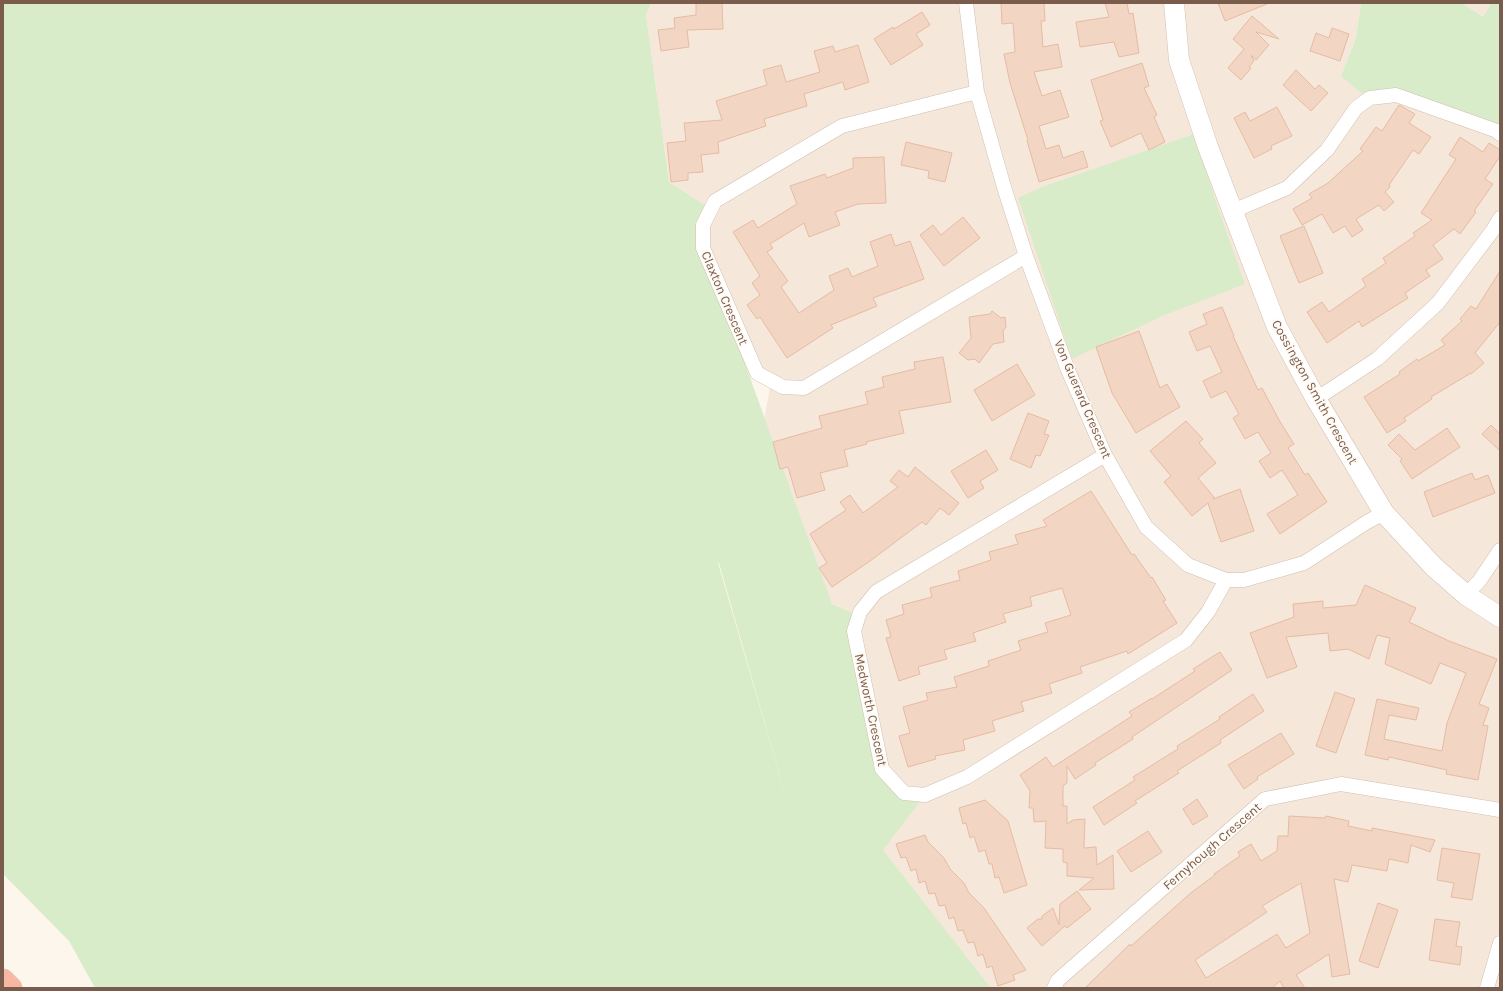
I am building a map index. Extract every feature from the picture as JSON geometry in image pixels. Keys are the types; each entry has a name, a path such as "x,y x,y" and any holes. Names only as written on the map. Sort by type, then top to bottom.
{"highway":[{"path":"3,980 11,988"}],"street":[{"name":"Von Guerard Crescent","path":"966,3 977,92 1004,188 1026,256 1068,370 1105,455 1146,527 1188,565 1226,580 1244,580 1304,563 1367,522 1384,513"},
{"name":"Cossington Smith Crescent","path":"1174,3 1179,60 1208,147 1277,327 1316,399 1384,513 1434,567 1466,595 1500,617"},
{"name":"Claxton Crescent","path":"977,92 842,126 715,201 703,225 703,248 757,373 783,387 804,388 1026,256"},
{"path":"1233,210 1287,188 1327,150 1356,108 1370,98 1396,95 1497,131 1500,134"},
{"path":"1316,399 1378,359 1438,303 1493,230 1500,218"},
{"name":"Medworth Crescent","path":"1105,455 876,592 860,612 854,631 882,769 900,789 904,793 925,795 967,777 1186,640 1208,612 1226,580"},
{"path":"1466,595 1480,580 1500,550"},
{"name":"Fernyhough Crescent","path":"1054,988 1058,980 1266,799 1341,784 1500,810"},
{"path":"1487,988 1500,943"}],"shaded area":[{"path":"651,3 1361,3 1356,38 1341,76 1500,132 1500,988 991,988 882,850 901,789 882,769 853,613 832,604 762,432 771,381 757,373 703,248 711,209 669,182 646,15"},
{"path":"1462,3 1491,3 1483,17"}],"green space":[{"path":"3,3 651,3 646,15 669,182 711,209 703,248 832,604 853,613 882,769 901,789 925,795 883,850 991,988 95,988 69,941 3,874","holes":["718,563 719,563 792,818"]},
{"path":"1361,3 1462,3 1483,17 1491,3 1500,3 1500,132 1431,107 1361,93 1341,76 1356,38"},
{"path":"1194,134 1245,284 1162,316 1072,359 1018,198 1042,187"}],"building":[{"path":"696,3 722,3 723,29 687,30 689,47 661,51 658,30 675,28 674,18 696,15"},
{"path":"1001,3 1044,3 1045,21 1041,21 1043,47 1058,44 1062,67 1034,72 1042,96 1060,90 1069,117 1039,126 1046,149 1059,145 1063,158 1083,151 1088,167 1039,182 1027,141 1028,140 1010,83 1004,54 1015,52 1013,23 1002,24"},
{"path":"1105,3 1127,3 1129,14 1133,13 1139,53 1119,57 1114,42 1080,47 1076,22 1109,17"},
{"path":"1218,3 1267,3 1267,4 1225,21"},
{"path":"922,12 930,25 916,34 923,45 891,65 874,39"},
{"path":"1252,16 1279,39 1256,32 1269,45 1256,60 1251,55 1254,61 1249,67 1251,68 1241,80 1228,68 1244,49 1233,39"},
{"path":"1332,28 1349,34 1340,61 1310,51 1316,33 1329,38"},
{"path":"858,45 869,82 845,90 843,82 804,94 807,106 764,119 766,126 718,142 719,153 701,155 703,172 688,173 688,180 671,182 667,143 686,141 684,123 722,120 716,101 767,85 763,70 781,65 786,82 820,72 814,51 833,46 835,52"},
{"path":"1142,63 1149,86 1144,88 1157,115 1154,117 1165,142 1149,150 1141,133 1111,147 1100,121 1103,120 1091,80"},
{"path":"1296,70 1315,89 1319,85 1328,93 1311,111 1283,85"},
{"path":"1399,105 1415,114 1409,123 1431,137 1419,154 1413,150 1389,185 1390,187 1385,192 1394,202 1384,211 1379,205 1356,219 1363,230 1352,237 1345,226 1333,233 1322,214 1302,225 1293,209 1312,198 1309,194 1328,183 1363,151 1360,149 1376,127 1382,131"},
{"path":"1277,107 1292,136 1271,146 1272,149 1254,158 1234,118 1245,112 1250,121"},
{"path":"1460,137 1483,152 1489,143 1500,150 1500,156 1485,179 1493,184 1474,211 1476,212 1460,234 1454,229 1433,245 1443,259 1426,270 1430,276 1405,293 1408,298 1362,327 1359,321 1327,343 1307,312 1322,302 1329,312 1366,286 1362,279 1386,263 1383,258 1415,236 1413,233 1432,220 1421,213 1456,159 1449,155"},
{"path":"906,142 952,153 945,182 928,178 929,171 901,165"},
{"path":"884,157 886,203 858,204 835,212 840,225 809,237 804,223 770,244 773,248 767,252 788,281 781,287 799,313 834,290 829,276 848,268 852,277 878,266 870,242 891,234 895,246 910,241 924,279 873,298 877,306 831,325 833,328 787,358 760,317 757,319 747,305 760,295 752,283 760,276 733,232 753,220 758,228 797,204 790,186 825,174 827,178 853,168 853,158"},
{"path":"963,217 980,238 944,266 920,235 933,225 941,235"},
{"path":"1304,226 1323,273 1299,283 1280,236"},
{"path":"1500,271 1500,322 1475,353 1484,363 1471,374 1431,397 1432,399 1404,418 1406,421 1387,433 1364,397 1400,374 1399,372 1417,359 1418,361 1445,345 1441,340 1462,321 1460,319 1471,306 1476,309"},
{"path":"1222,307 1233,336 1258,390 1262,388 1294,444 1288,448 1305,475 1308,473 1327,502 1280,534 1267,514 1298,495 1282,470 1270,478 1259,461 1271,453 1258,432 1245,439 1233,418 1239,414 1226,391 1211,398 1203,381 1222,372 1210,346 1197,351 1189,332 1207,324 1203,314"},
{"path":"992,311 1001,318 1005,317 1006,327 1003,331 1004,342 993,344 979,363 975,359 968,360 959,353 971,338 969,317 990,314"},
{"path":"1139,331 1160,388 1167,384 1180,407 1136,433 1112,393 1096,347"},
{"path":"943,357 951,402 899,411 904,433 866,442 867,444 844,450 848,466 820,473 825,490 797,498 788,467 780,469 773,442 822,428 819,416 868,404 865,392 884,387 882,377 915,369 914,362"},
{"path":"1017,364 1035,395 992,421 974,390"},
{"path":"1028,413 1049,421 1044,434 1049,435 1040,456 1036,455 1031,468 1010,459"},
{"path":"1186,421 1203,439 1199,443 1216,463 1198,478 1214,497 1213,499 1240,489 1254,531 1221,542 1208,503 1192,516 1164,482 1171,476 1150,451"},
{"path":"1491,425 1500,434 1500,451 1482,434"},
{"path":"1447,428 1460,447 1412,479 1400,461 1402,459 1388,445 1399,434 1415,450"},
{"path":"986,450 998,470 980,481 984,488 968,498 951,471"},
{"path":"915,467 959,503 949,515 940,508 926,525 922,522 832,587 819,568 827,563 810,534 846,510 840,502 850,495 863,513 898,487 890,481 899,470 908,477"},
{"path":"1472,473 1475,480 1488,475 1495,493 1433,517 1424,492"},
{"path":"1091,491 1132,555 1134,554 1151,578 1152,577 1166,600 1163,601 1177,623 1128,654 1127,651 1080,667 1082,673 1049,684 1052,693 1021,702 1024,711 992,721 995,731 963,740 965,750 935,756 936,759 908,767 899,736 910,733 903,707 928,700 926,693 957,687 954,677 989,666 988,661 1021,650 1018,641 1048,632 1045,623 1071,615 1062,588 1030,597 1032,606 1003,614 1006,622 973,633 976,641 944,650 947,659 918,667 920,674 899,681 886,638 891,637 886,620 904,614 902,605 932,597 930,588 960,580 958,571 991,560 989,552 1018,544 1015,535 1047,526 1043,520"},
{"path":"1365,585 1416,608 1409,622 1449,641 1497,659 1479,704 1489,708 1483,725 1488,726 1478,780 1446,774 1447,770 1389,757 1388,760 1365,755 1377,699 1419,708 1416,720 1389,715 1384,739 1442,751 1447,723 1466,673 1440,663 1431,684 1385,664 1390,638 1377,635 1369,659 1348,649 1330,651 1328,633 1286,637 1297,667 1267,678 1250,633 1294,617 1293,604 1323,601 1323,608 1356,605"},
{"path":"1220,652 1232,670 1132,737 1133,739 1095,763 1096,765 1075,779 1067,766 1067,783 1063,786 1063,806 1067,806 1067,824 1073,820 1085,819 1084,848 1096,847 1097,865 1113,855 1114,889 1079,890 1094,878 1067,876 1067,863 1063,862 1063,849 1045,848 1046,821 1034,822 1033,808 1029,808 1030,791 1020,775 1046,757 1053,767 1132,716 1129,712 1195,671 1193,669"},
{"path":"1335,692 1355,699 1336,753 1316,746"},
{"path":"1253,694 1264,711 1220,740 1221,743 1177,771 1179,773 1135,801 1137,803 1104,825 1093,807 1135,780 1133,777 1178,749 1177,746 1220,719 1219,717"},
{"path":"1281,733 1294,754 1257,777 1258,779 1244,789 1228,765"},
{"path":"1197,799 1208,816 1193,825 1183,809"},
{"path":"985,800 1008,821 1027,885 1004,893 999,877 995,878 992,864 989,864 985,850 979,852 974,836 970,838 966,823 963,824 959,808"},
{"path":"1289,816 1325,818 1326,816 1349,821 1348,826 1372,831 1372,828 1435,840 1430,852 1411,845 1408,863 1389,859 1387,871 1352,865 1348,882 1334,879 1350,974 1332,977 1329,954 1296,975 1305,988 1284,988 1280,981 1272,988 1085,988 1130,944 1131,946 1192,892 1240,856 1238,852 1251,844 1261,861 1277,851 1278,836 1288,836","holes":["1301,883 1310,933 1286,948 1277,934 1206,978 1195,960 1267,912 1262,906"]},
{"path":"1148,831 1162,852 1131,872 1117,851"},
{"path":"925,835 928,842 944,858 950,869 964,883 969,893 984,908 1026,970 1013,975 1015,980 998,986 992,966 987,968 983,954 978,956 974,942 968,943 963,930 958,931 954,917 949,919 945,905 939,906 935,893 929,894 925,881 919,883 916,869 911,871 906,857 901,858 896,844"},
{"path":"1442,848 1480,854 1472,900 1451,897 1454,883 1437,880"},
{"path":"1077,891 1091,909 1067,928 1065,926 1042,946 1027,928 1038,919 1042,919 1042,916 1053,908 1059,925 1060,904"},
{"path":"1378,903 1398,910 1378,968 1359,961"},
{"path":"1435,919 1460,922 1456,946 1462,947 1460,965 1429,960"}]}
